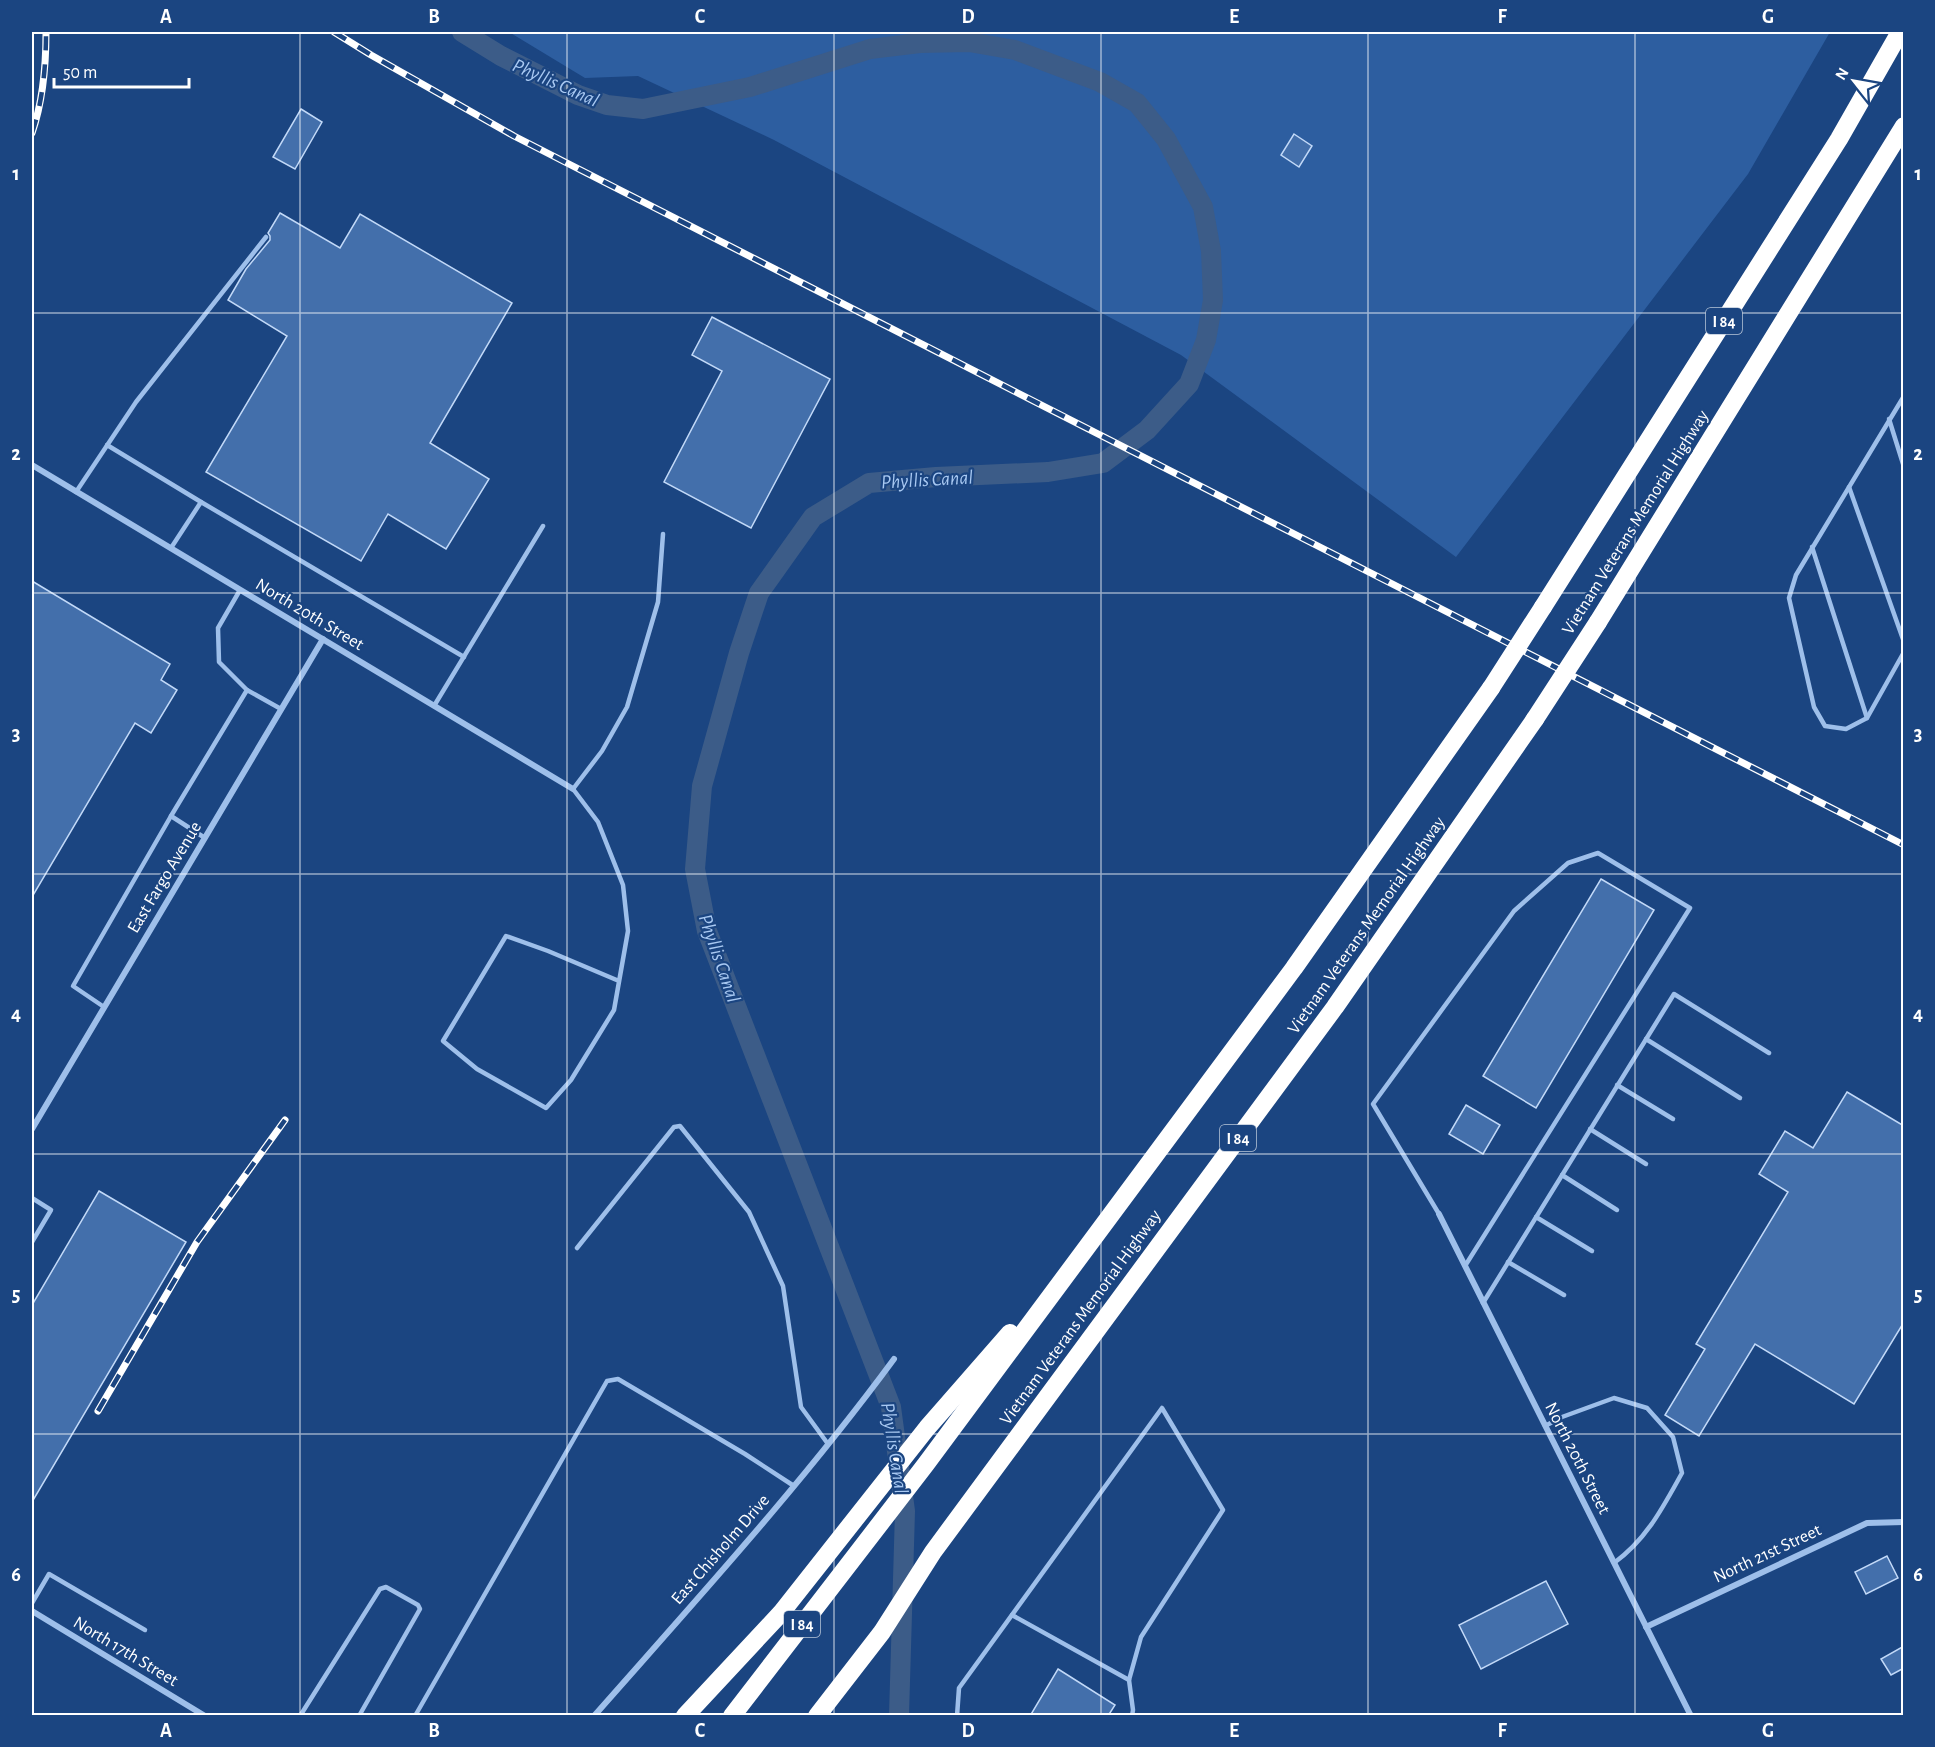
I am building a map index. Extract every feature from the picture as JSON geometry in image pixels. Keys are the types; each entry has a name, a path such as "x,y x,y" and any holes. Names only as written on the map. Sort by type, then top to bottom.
{"highway":[{"name":"Vietnam Veterans Memorial Highway","path":"1106,1221 1294,968 1491,688 1839,139 1900,32"},
{"name":"Vietnam Veterans Memorial Highway","path":"817,1716 882,1632 933,1552 1335,1007 1535,719 1598,622 1904,126"},
{"path":"685,1716 781,1613 927,1428 1106,1221"},
{"name":"I 84","path":"732,1716 926,1464 1106,1221"},
{"path":"828,1716 882,1632"}],"street":[{"name":"North 20th Street","path":"32,465 573,789"},
{"name":"East Fargo Avenue","path":"32,1129 322,639"},
{"name":"North 20th Street","path":"1439,1214 1691,1716"},
{"name":"East Chisholm Drive","path":"594,1716 794,1486 894,1359"},
{"name":"North 21st Street","path":"1646,1627 1867,1523 1904,1522"},
{"name":"North 17th Street","path":"32,1611 205,1716"}],"lane":[{"path":"76,492 136,402 266,237"},
{"path":"1904,396 1796,574 1789,598 1814,707 1825,726 1846,729 1867,718 1904,652"},
{"path":"1890,419 1904,467"},
{"path":"108,445 464,657"},
{"path":"1849,487 1904,642"},
{"path":"171,548 201,502"},
{"path":"434,706 543,526"},
{"path":"619,981 506,936 443,1041 477,1069 546,1108 571,1080 614,1010 628,931 623,885 598,822 573,789 602,751 627,707 658,602 663,534"},
{"path":"1812,547 1867,718"},
{"path":"240,590 218,628 219,662 247,690 281,709"},
{"path":"104,1007 73,986 247,690"},
{"path":"171,816 205,838"},
{"path":"1439,1214 1373,1104 1514,911 1568,863 1598,854 1690,908 1465,1266"},
{"path":"1483,1303 1674,994 1769,1053"},
{"path":"1646,1039 1740,1098"},
{"path":"1617,1085 1673,1119"},
{"path":"577,1248 674,1127 680,1126 749,1212 783,1286 801,1407 828,1444"},
{"path":"1590,1129 1646,1164"},
{"path":"1562,1175 1617,1210"},
{"path":"32,1198 51,1210 32,1242"},
{"path":"1536,1217 1592,1251"},
{"path":"1508,1262 1564,1295"},
{"path":"415,1716 607,1381 618,1379 746,1454 794,1486"},
{"path":"1545,1426 1562,1417 1614,1398 1647,1408 1673,1437 1682,1473 1654,1523 1630,1551 1614,1563"},
{"path":"957,1716 959,1688 1162,1408 1223,1510 1141,1637 1129,1680 1134,1710 1132,1716"},
{"path":"32,1603 49,1574 145,1630"},
{"path":"300,1716 380,1589 386,1587 418,1605 420,1609 359,1716"},
{"path":"1012,1615 1129,1680"}],"shaded area":[{"path":"509,32 1830,32 1748,174 1456,557 1181,355 774,140 638,76 585,78"}],"building":[{"path":"301,109 322,122 295,169 273,157"},
{"path":"1294,134 1312,146 1299,167 1281,155"},
{"path":"280,213 340,248 360,214 512,303 430,443 489,479 446,549 388,514 361,561 206,472 287,336 228,300 246,269 270,240 268,233"},
{"path":"712,317 830,379 751,528 664,482 722,371 692,355"},
{"path":"32,581 170,664 161,680 177,690 151,733 135,723 32,897"},
{"path":"1601,879 1654,910 1536,1108 1483,1076"},
{"path":"1847,1092 1904,1126 1904,1322 1854,1404 1755,1344 1699,1436 1665,1415 1705,1349 1696,1344 1788,1192 1759,1174 1785,1131 1813,1148"},
{"path":"1466,1105 1500,1125 1483,1154 1449,1134"},
{"path":"99,1191 186,1242 32,1502 32,1305"},
{"path":"1887,1556 1898,1578 1866,1594 1855,1572"},
{"path":"1546,1581 1568,1624 1481,1669 1459,1625"},
{"path":"1904,1646 1904,1668 1891,1675 1881,1659"},
{"path":"1058,1669 1115,1705 1108,1716 1030,1716"}],"waterway":[{"name":"Phyllis Canal","path":"462,32 501,56 578,95 607,105 643,109 750,87 870,49 920,43 969,42 1015,50 1100,82 1137,103 1166,139 1203,207 1211,251 1213,300 1206,340 1189,384 1147,430 1103,463 1048,472 936,477 869,483 813,517 759,593 739,653 702,786 695,869 707,931 891,1407 905,1511 899,1716"}],"railway":[{"path":"32,133 43,83 46,32"},
{"path":"334,32 514,136 1904,845"},
{"path":"98,1411 197,1242 285,1120"}]}
